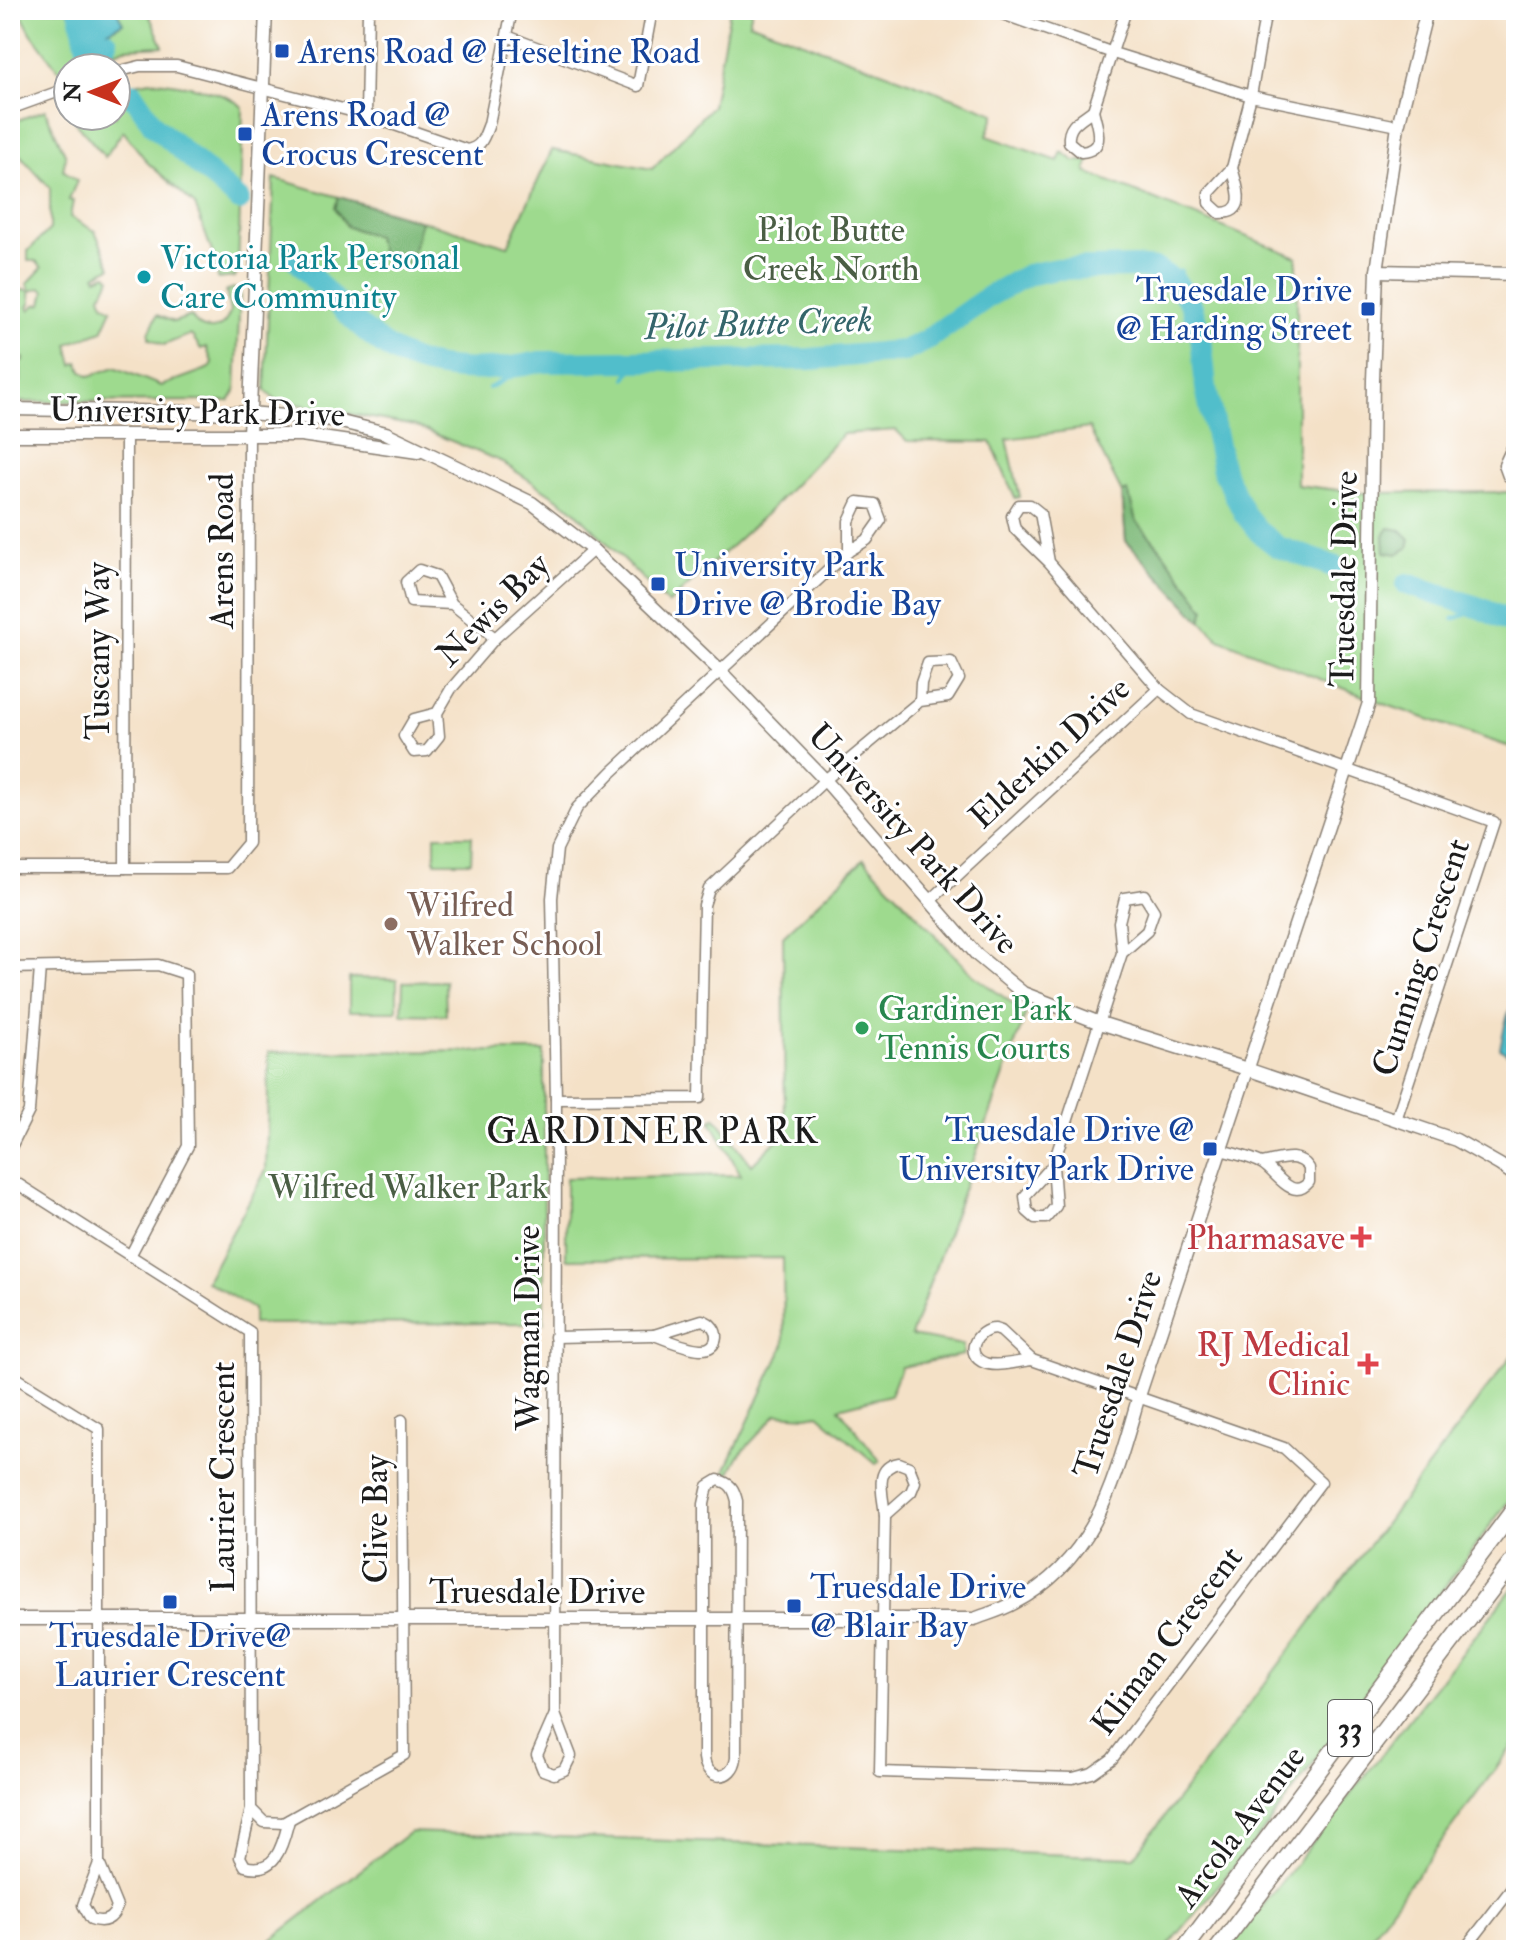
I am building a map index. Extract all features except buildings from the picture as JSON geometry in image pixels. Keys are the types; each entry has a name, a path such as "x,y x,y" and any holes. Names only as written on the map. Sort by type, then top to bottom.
{"main road":[{"name":"Arcola Avenue","path":"1184,1950 1516,1507"},
{"name":"Arcola Avenue","path":"1217,1950 1516,1557"}],"street":[{"name":"Arens Road","path":"10,868 227,868 248,843 249,413 266,10"},
{"path":"366,115 368,10"},
{"path":"132,68 177,66 366,115 467,150 476,148 483,141 489,124 512,10"},
{"path":"507,36 638,86 652,10"},
{"path":"991,10 1113,53 1251,96 1398,126"},
{"path":"1093,110 1126,10"},
{"path":"1232,168 1251,96 1266,10"},
{"name":"Truesdale Drive","path":"10,1619 974,1619 1014,1604 1049,1580 1086,1540 1112,1488 1138,1399 1369,703 1377,271 1398,126 1427,10"},
{"path":"10,109 52,94"},
{"path":"1377,271 1516,274"},
{"name":"University Park Drive","path":"10,409 249,413 333,420 386,433 532,503 593,550 719,670 825,780 977,955 1023,993 1100,1023 1456,1140 1516,1176"},
{"name":"Tuscany Way","path":"125,868 126,434"},
{"name":"University Park Drive","path":"10,435 301,435 429,454"},
{"path":"1516,439 1504,465 1508,476 1516,480"},
{"name":"Wagman Drive","path":"555,1714 556,1099 552,898 557,849 577,808 719,670 849,551 867,540 881,520 875,504 858,502 849,521 849,551"},
{"path":"1049,562 1040,513 1030,505 1019,505 1012,516 1015,529 1049,562 1159,689"},
{"name":"Newis Bay","path":"437,713 451,689 495,638 593,550"},
{"path":"452,604 411,602 406,582 419,570 437,576 452,604 495,638"},
{"path":"556,1099 700,1098 704,905 709,889 825,780 920,701 948,697 959,679 951,662 928,663 921,683 920,701"},
{"name":"Elderkin Drive","path":"931,900 1159,689 1191,714 1348,772"},
{"name":"Cunning Crescent","path":"1348,772 1494,822 1396,1120"},
{"path":"1053,1165 1025,1196 1027,1211 1035,1218 1046,1218 1056,1206 1053,1165 1122,953 1119,922 1125,898 1144,895 1154,911 1151,921 1147,931 1122,953"},
{"path":"10,968 158,965 186,974 188,1146 130,1256"},
{"path":"10,1149 29,1111 40,968"},
{"path":"1221,1150 1262,1163"},
{"name":"Laurier Crescent","path":"10,1179 250,1332 251,1619"},
{"path":"555,1337 654,1335 702,1320 711,1324 716,1332 712,1346 703,1350 654,1335"},
{"path":"1032,1360 985,1363 974,1351 975,1339 983,1330 995,1329 1032,1360 1138,1399"},
{"path":"10,1374 99,1429 99,1863 83,1905 91,1919 102,1922 112,1917 117,1907 99,1863"},
{"name":"Kliman Crescent","path":"884,1619 880,1772 1073,1778 1092,1773 1112,1759 1321,1482 1284,1448 1138,1399"},
{"name":"Clive Bay","path":"289,1820 404,1755 402,1420"},
{"path":"884,1619 885,1515 881,1477 883,1471 893,1464 905,1464 915,1477 914,1487 885,1515"},
{"path":"718,1480 728,1482 735,1490 737,1501 736,1619 736,1758 735,1767 729,1774 720,1777 711,1774 705,1767 704,1758 704,1504 708,1486 718,1480"},
{"path":"251,1619 251,1809 240,1857 245,1866 269,1865 280,1853 289,1820"},
{"path":"555,1714 571,1756 564,1770 554,1774 543,1770 537,1755 555,1714"},
{"path":"251,1809 264,1822 283,1823 289,1820"},
{"path":"1464,1950 1516,1883"}],"green space":[{"path":"19,10 68,10 83,43 122,23 116,10 147,10 163,46 124,48 115,52 52,52 52,61"},
{"name":"Pilot Butte Creek North","path":"730,10 752,10 749,22 995,113 987,136 1058,161 1062,152 1075,161 1089,161 1086,172 1297,257 1297,485 1363,493 1516,492 1516,749 1381,703 1219,639 1126,541 1122,493 1089,428 1007,439 1020,497 1015,498 991,442 907,441 896,430 843,434 766,514 668,604 572,508 500,461 415,426 275,400 265,390 274,178 508,246 552,150 652,169 712,106"},
{"path":"151,81 186,86 214,92 243,108 238,272 235,277 218,279 216,263 195,205 148,163 124,132 132,132 132,84"},
{"path":"45,110 52,132 55,132 66,156 63,170 77,180 69,200 73,201 70,217 95,231 111,267 95,275 97,278 107,274 111,278 101,295 104,304 112,309 102,331 68,344 73,365 78,362 82,371 90,376 115,367 161,386 210,368 213,364 206,347 201,349 192,336 164,345 149,338 149,333 157,315 174,322 191,316 206,329 217,328 230,312 226,291 233,288 240,291 236,390 229,401 10,402 10,381 21,381 20,361 24,358 19,358 19,338 10,337 10,283 18,292 25,289 30,292 30,310 42,304 45,291 40,288 31,291 27,284 42,268 36,261 28,261 28,251 50,229 50,188 10,144 10,123"},
{"path":"84,132 122,132 105,157"},
{"path":"339,197 421,221 410,261 401,266 381,254 376,236 347,227 335,208"},
{"path":"1128,491 1136,521 1205,609 1201,621 1126,541 1122,493"},
{"path":"1389,528 1401,530 1410,539 1408,548 1397,554 1385,552 1384,535"},
{"path":"435,836 472,836 471,862 435,862"},
{"name":"GARDINER PARK","path":"864,859 973,975 1026,1013 911,1336 963,1345 963,1355 901,1367 890,1395 839,1408 880,1461 876,1464 818,1414 777,1414 739,1455 729,1474 725,1471 784,1345 783,1258 566,1259 566,1178 741,1175 711,1121 715,1117 752,1165 785,1132 783,936"},
{"path":"349,978 397,979 397,1011 349,1011"},
{"path":"445,981 446,1015 402,1014 403,982"},
{"name":"Wilfred Walker Park","path":"544,1051 544,1323 253,1324 253,1309 206,1281 266,1170 269,1052"},
{"path":"1516,1350 1516,1491 1260,1835 1165,1950 258,1950 410,1832 1134,1857"},
{"path":"1516,1584 1516,1741 1361,1950 1228,1950"}],"water":[{"path":"68,10 116,10 123,23 83,44"},
{"path":"1516,998 1516,1036 1511,1037 1508,1043 1516,1053 1516,1060 1500,1048 1508,1015"}],"waterway":[{"name":"Pilot Butte Creek","path":"79,10 87,47 107,42"},
{"name":"Pilot Butte Creek","path":"132,93 154,126 239,200"},
{"path":"132,107 145,113"},
{"name":"Pilot Butte Creek","path":"293,256 344,310 386,346 401,355 434,366 470,369 506,368 540,362 810,359 904,351 925,341 991,295 1027,275 1057,269 1156,269 1175,281 1191,304 1201,337 1206,388 1223,470 1244,513 1259,532 1278,547 1336,567"},
{"path":"1177,284 1181,271"},
{"name":"Pilot Butte Creek","path":"667,355 672,361"},
{"path":"626,378 633,367 642,361"},
{"path":"489,388 540,362"},
{"name":"Pilot Butte Creek","path":"1407,584 1483,609 1516,625"},
{"path":"1486,600 1489,611"},
{"path":"1453,619 1483,609"}],"place":[{"name":"Arens Road @ Heseltine Road","path":"282,51"},
{"name":"Arens Road @ Crocus Crescent","path":"245,134"},
{"name":"Victoria Park Personal Care Community","path":"144,277"},
{"name":"Truesdale Drive @ Harding Street","path":"1368,309"},
{"name":"University Park Drive @ Brodie Bay","path":"658,584"},
{"name":"Wilfred Walker School","path":"391,924"},
{"name":"Gardiner Park Tennis Courts","path":"862,1028"},
{"name":"Truesdale Drive @ University Park Drive","path":"1210,1149"},
{"name":"Pharmasave","path":"1361,1237"},
{"name":"RJ Medical Clinic","path":"1368,1364"},
{"name":"Truesdale Drive@ Laurier Crescent","path":"170,1602"},
{"name":"Truesdale Drive @ Blair Bay","path":"794,1606"}],"district":[{"name":"GARDINER PARK","path":"653,1130"}]}
